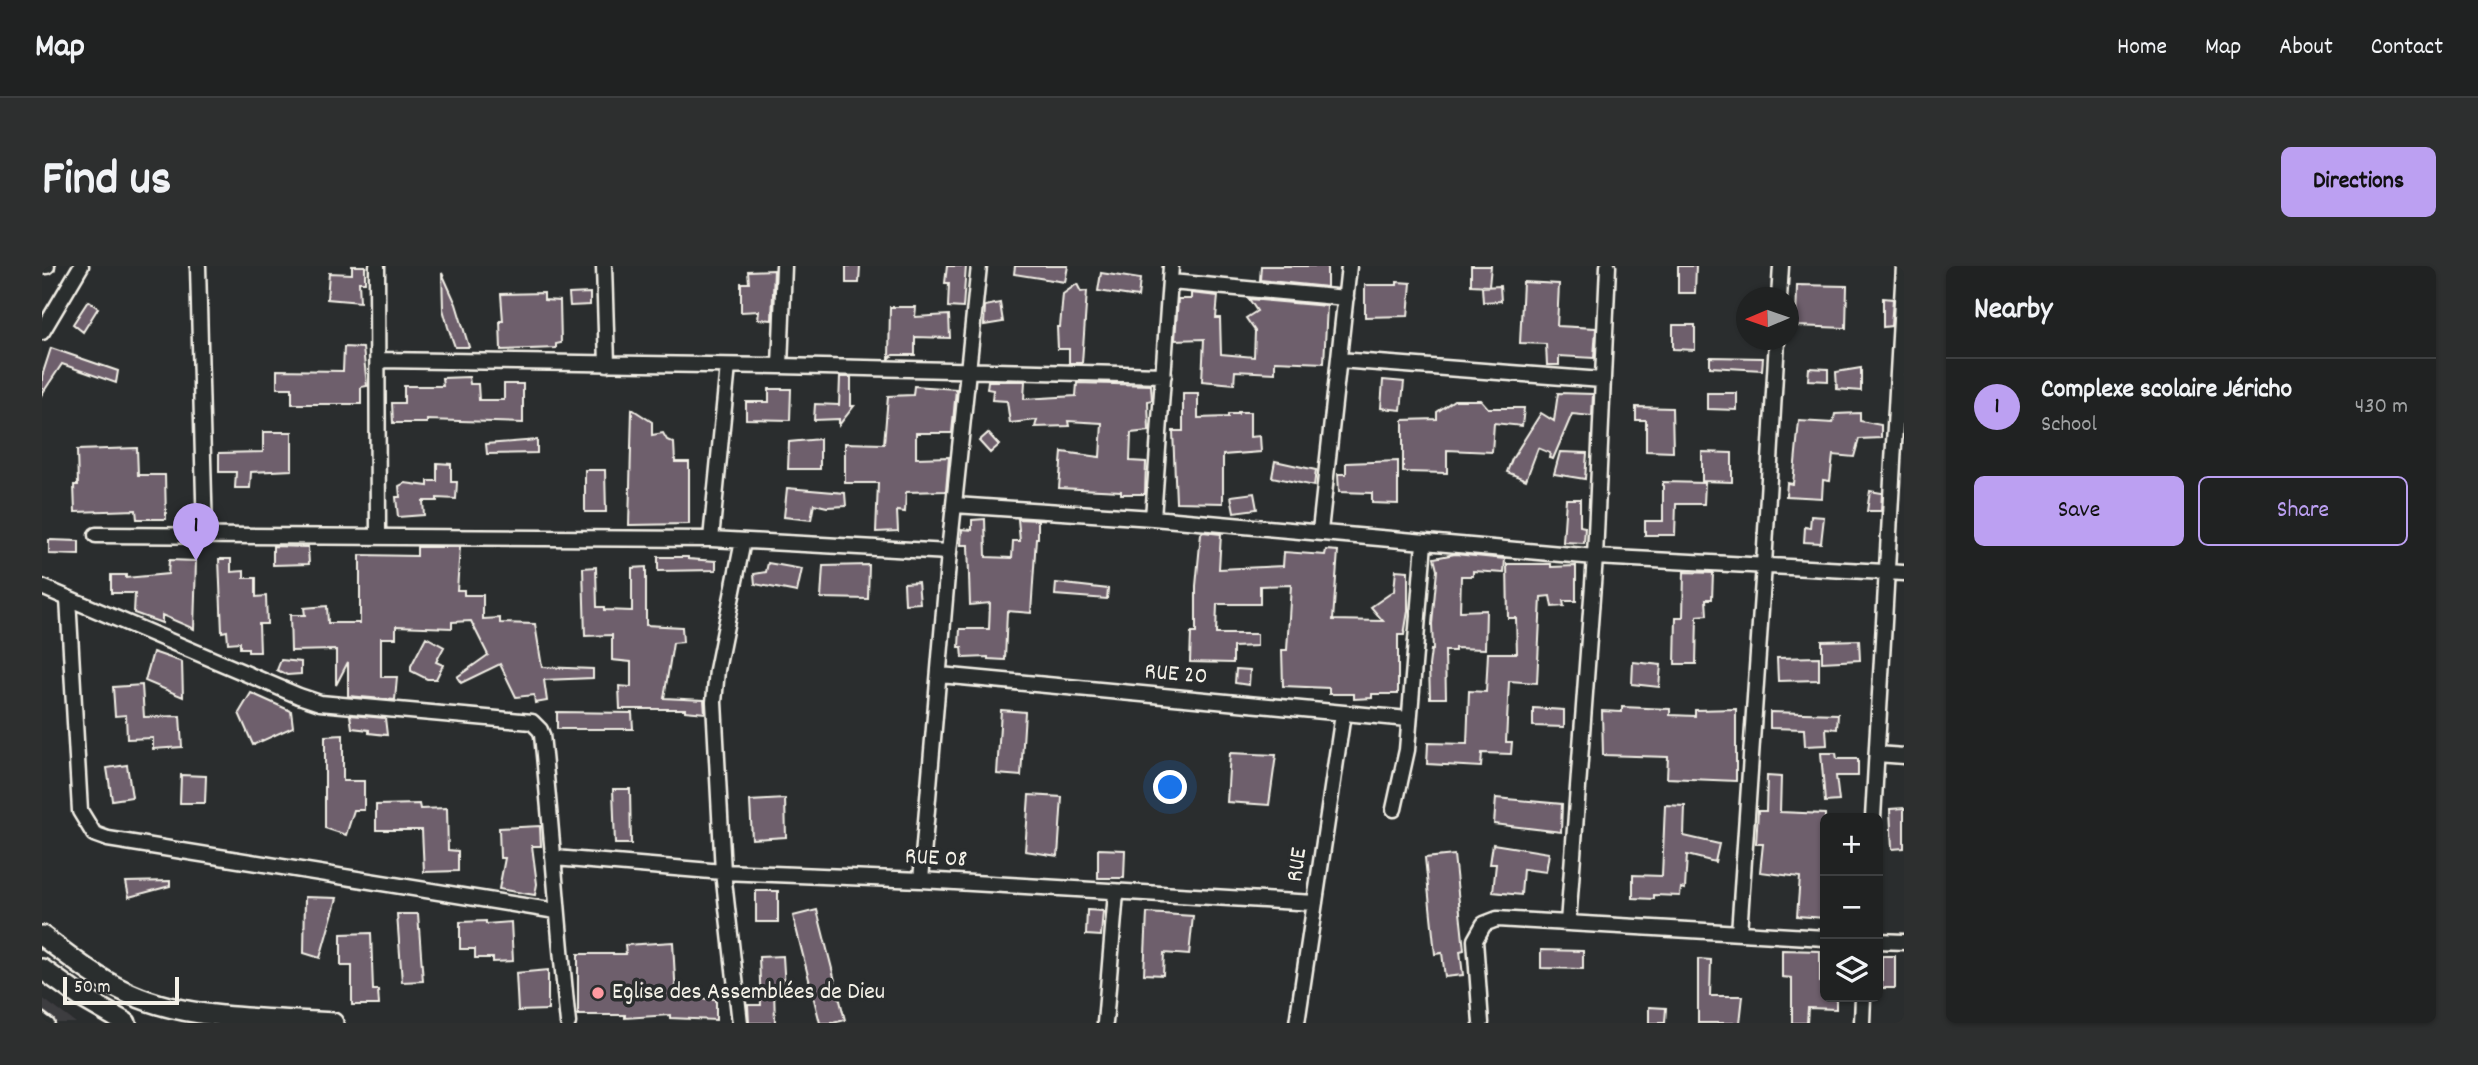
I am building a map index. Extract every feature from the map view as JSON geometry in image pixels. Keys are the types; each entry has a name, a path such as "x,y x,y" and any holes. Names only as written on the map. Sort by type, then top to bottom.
{"main road":[{"path":"42,936 123,991 184,1011 333,1023"},
{"path":"42,969 80,997 127,1023"}],"street":[{"path":"42,266 47,266"},
{"path":"42,332 81,266"},
{"path":"198,266 205,536"},
{"path":"377,266 378,537"},
{"path":"604,266 607,364"},
{"path":"780,366 784,266"},
{"path":"921,880 949,552 979,266"},
{"path":"1153,517 1171,266"},
{"path":"1320,531 1349,266"},
{"path":"1569,923 1595,556 1608,266"},
{"path":"1779,287 1780,266"},
{"path":"1873,813 1904,266"},
{"path":"1171,282 1346,298"},
{"path":"1739,933 1775,350"},
{"path":"378,360 1164,375"},
{"path":"1339,360 1602,380"},
{"path":"711,539 728,366"},
{"path":"955,505 1153,517 1595,556 1904,573"},
{"path":"96,536 711,539 949,552"},
{"path":"740,1023 723,872 715,689 743,541"},
{"path":"1394,809 1405,765 1424,543"},
{"path":"42,587 320,703 531,722 542,735 568,1023"},
{"path":"68,598 80,811 94,834 108,839 556,911"},
{"name":"RUE 20","path":"940,675 1408,719"},
{"name":"RUE","path":"1297,1023 1343,714"},
{"path":"1877,754 1904,756"},
{"name":"RUE 08","path":"555,858 723,872 921,880 1315,903"},
{"path":"1105,1023 1116,892"},
{"path":"1481,1023 1475,940 1484,924 1497,919 1820,938"},
{"path":"1883,941 1904,942"},
{"path":"1863,1002 1863,1023"}],"lane":[{"path":"42,1017 50,1023"}],"shaded area":[{"path":"42,998 76,1023 42,1023"}],"building":[{"path":"352,266 365,266 365,282 359,282 360,302 327,299 329,273 352,274"},
{"path":"846,266 860,266 859,283 846,283"},
{"path":"947,266 966,266 963,308 948,307 949,283 945,283"},
{"path":"1015,266 1068,266 1065,282 1014,274"},
{"path":"1261,266 1327,266 1327,287 1260,280"},
{"path":"1471,266 1491,266 1489,286 1471,285"},
{"path":"1678,266 1696,266 1695,293 1678,293"},
{"path":"774,270 772,320 758,319 759,311 741,312 741,283 749,283 748,271"},
{"path":"442,273 456,304 469,347 455,347 443,309"},
{"path":"1101,273 1140,279 1138,297 1098,291"},
{"path":"1397,282 1411,283 1408,316 1365,317 1365,285 1397,285"},
{"path":"1523,282 1559,284 1557,326 1596,328 1594,358 1559,356 1559,365 1547,365 1546,344 1520,343"},
{"path":"1077,284 1081,292 1087,291 1082,363 1069,363 1069,349 1058,349 1057,327 1060,327 1063,294"},
{"path":"1500,286 1501,301 1483,302 1482,287"},
{"path":"1847,286 1846,328 1799,326 1797,287"},
{"path":"544,293 544,300 560,301 561,343 556,344 556,348 501,350 501,294"},
{"path":"590,293 590,305 570,306 569,294"},
{"path":"1191,293 1218,296 1216,318 1220,318 1221,354 1254,357 1255,331 1246,318 1257,311 1249,299 1327,306 1324,363 1275,361 1275,373 1235,371 1234,384 1202,381 1204,339 1175,340 1178,299 1191,299"},
{"path":"1883,298 1893,299 1891,326 1883,327"},
{"path":"88,301 98,308 83,332 73,324"},
{"path":"1000,303 1003,322 984,325 985,306"},
{"path":"890,307 916,307 915,317 949,315 950,338 915,337 915,355 893,355 889,359"},
{"path":"1673,325 1695,325 1695,350 1673,349"},
{"path":"344,347 363,348 367,386 361,387 361,404 292,404 292,388 277,388 277,370 343,371"},
{"path":"51,348 118,371 116,383 62,364 42,394 42,376"},
{"path":"1710,357 1763,358 1762,370 1710,367"},
{"path":"1809,368 1828,369 1828,381 1808,380"},
{"path":"1861,368 1861,391 1837,389 1836,372"},
{"path":"469,377 470,384 478,384 479,400 504,400 504,384 523,384 523,423 427,420 427,423 393,423 392,403 404,403 404,386 443,386 442,378"},
{"path":"840,377 851,377 851,406 854,406 839,425 839,419 814,420 815,404 839,405"},
{"path":"1383,380 1404,382 1401,410 1381,408"},
{"path":"988,381 1025,381 1024,399 1076,396 1077,383 1151,385 1152,400 1148,401 1149,431 1131,433 1130,461 1146,462 1145,494 1059,488 1062,452 1100,457 1102,423 1068,421 1069,426 1035,427 1037,420 1010,423 1007,401 992,400 993,390 987,389"},
{"path":"914,386 956,389 952,433 916,433 916,458 949,457 946,491 906,492 905,512 897,511 898,531 876,532 878,483 845,483 845,443 884,444 888,396 913,395"},
{"path":"769,389 791,389 790,420 746,419 746,402 769,402"},
{"path":"1183,393 1198,393 1198,418 1228,417 1228,414 1250,412 1250,437 1260,436 1261,452 1223,455 1223,503 1176,502 1173,431 1183,431"},
{"path":"1558,393 1593,394 1592,416 1572,414 1553,459 1549,458 1550,453 1538,448 1526,480 1507,472 1512,459 1541,413 1554,421"},
{"path":"1707,393 1737,393 1737,410 1707,409"},
{"path":"1454,400 1481,400 1488,408 1524,408 1522,426 1494,423 1492,452 1447,450 1447,473 1403,472 1403,420 1437,419 1437,412"},
{"path":"1636,407 1672,408 1673,452 1646,451 1646,420 1636,420"},
{"path":"632,409 652,422 652,435 663,433 667,440 674,443 675,462 689,462 689,524 629,525"},
{"path":"1860,413 1860,421 1881,425 1881,438 1859,439 1854,457 1833,455 1830,481 1823,480 1822,498 1786,496 1787,483 1793,484 1799,421 1833,423 1835,414"},
{"path":"263,432 292,432 292,470 251,472 250,488 235,488 236,472 219,472 219,453 263,452"},
{"path":"988,433 999,445 990,453 979,441"},
{"path":"820,439 820,469 788,469 789,442"},
{"path":"537,440 537,453 487,454 486,444"},
{"path":"137,448 138,475 165,475 166,519 137,519 136,510 75,512 74,485 78,485 77,450"},
{"path":"1560,452 1587,453 1585,479 1554,474"},
{"path":"1702,452 1732,453 1732,482 1702,481"},
{"path":"1275,461 1316,470 1314,486 1272,477"},
{"path":"1398,461 1398,504 1372,503 1372,493 1339,492 1338,474 1346,474 1346,463"},
{"path":"437,463 451,464 451,482 457,482 456,499 437,498 437,501 423,501 424,515 398,517 396,497 400,497 399,486 405,483 428,486 428,481 437,481"},
{"path":"585,470 605,470 606,512 585,512"},
{"path":"1663,482 1705,483 1704,504 1676,504 1675,535 1645,535 1645,521 1663,521"},
{"path":"787,488 845,493 846,506 827,507 814,504 811,520 784,517"},
{"path":"1870,491 1882,493 1881,511 1867,511"},
{"path":"1254,493 1257,509 1234,512 1231,496"},
{"path":"1566,499 1580,499 1580,526 1585,527 1584,543 1563,542"},
{"path":"1811,516 1824,517 1821,543 1804,542 1805,527 1810,528"},
{"path":"985,519 986,557 1012,558 1013,541 1020,541 1018,519 1038,520 1031,613 1007,611 1005,660 988,657 963,658 962,647 959,647 960,629 989,629 990,603 970,605 968,545 961,545 962,529 972,530 972,520"},
{"path":"1203,532 1221,534 1219,569 1283,566 1284,552 1325,555 1326,550 1338,551 1333,620 1383,621 1371,607 1394,591 1396,570 1408,571 1408,611 1404,635 1398,635 1398,694 1372,694 1372,698 1354,699 1354,694 1329,694 1329,688 1283,686 1282,650 1287,650 1291,585 1260,586 1260,604 1217,604 1216,634 1257,634 1257,646 1233,647 1233,663 1190,662 1191,633 1196,633 1196,586"},
{"path":"49,540 79,541 79,555 49,554"},
{"path":"273,546 308,547 309,564 273,565"},
{"path":"417,547 460,547 457,590 464,590 464,595 483,595 483,619 500,618 500,623 535,624 542,667 593,669 593,678 544,680 547,701 535,703 534,695 516,697 500,664 461,683 457,677 488,655 471,621 452,622 452,628 396,626 396,638 381,638 381,677 397,677 395,700 348,696 348,662 336,685 336,650 291,651 290,615 305,615 304,608 327,606 328,623 360,623 360,555 417,556"},
{"path":"1455,554 1505,559 1504,573 1473,571 1473,576 1461,576 1460,611 1486,610 1485,649 1455,648 1455,651 1445,651 1446,698 1430,698 1429,666 1433,650 1432,624 1437,570 1434,558"},
{"path":"658,557 716,561 716,570 658,571"},
{"path":"219,559 231,559 231,572 244,571 244,578 256,578 256,597 266,596 267,624 259,624 260,652 248,652 248,648 240,648 240,642 228,643 227,631 222,632"},
{"path":"169,560 196,561 194,629 162,615 162,623 134,613 135,593 111,593 111,575 126,575 126,578 168,574"},
{"path":"768,563 802,569 797,592 755,584 754,574 766,572"},
{"path":"1507,564 1576,566 1576,601 1563,601 1564,606 1552,607 1550,596 1541,597 1537,683 1509,681 1506,742 1512,742 1511,754 1482,753 1481,767 1427,764 1428,743 1467,744 1469,691 1486,692 1488,653 1517,653 1516,618 1508,618"},
{"path":"869,565 868,599 821,598 823,566"},
{"path":"596,567 597,607 604,607 604,610 632,611 632,568 646,567 646,625 682,627 683,642 673,643 664,698 704,700 705,713 685,709 620,709 619,686 631,687 631,662 612,660 612,635 585,636 583,568"},
{"path":"1684,572 1713,573 1712,599 1706,599 1707,615 1697,616 1696,664 1675,664 1676,617 1683,617"},
{"path":"918,582 920,603 905,604 904,583"},
{"path":"1056,583 1108,589 1107,599 1055,595"},
{"path":"426,637 444,647 436,662 443,665 436,679 427,679 411,671"},
{"path":"1859,640 1860,660 1822,662 1822,641"},
{"path":"153,652 182,662 183,697 145,681"},
{"path":"1819,657 1819,680 1778,681 1777,658"},
{"path":"281,660 301,662 301,674 287,675 277,670"},
{"path":"1633,662 1661,665 1659,687 1632,684"},
{"path":"1236,669 1250,670 1249,685 1235,683"},
{"path":"142,685 144,717 180,716 182,747 153,749 153,738 127,739 126,715 115,716 113,687"},
{"path":"251,693 291,711 293,727 253,745 239,713"},
{"path":"1622,707 1670,709 1670,715 1695,716 1695,710 1736,709 1736,781 1667,778 1668,757 1603,755 1602,711 1622,712"},
{"path":"1533,708 1564,710 1564,727 1533,726"},
{"path":"1001,710 1025,712 1021,776 997,774"},
{"path":"557,712 632,713 633,729 557,729"},
{"path":"1770,712 1838,714 1837,729 1826,728 1827,745 1805,746 1804,729 1770,728"},
{"path":"350,715 385,718 387,735 352,728"},
{"path":"343,735 343,781 364,781 364,810 354,810 346,835 325,828 325,736"},
{"path":"1230,753 1276,755 1269,805 1227,802"},
{"path":"1821,753 1836,753 1837,759 1858,759 1858,776 1836,776 1839,801 1825,802"},
{"path":"127,765 132,797 112,800 107,768"},
{"path":"181,775 206,776 205,803 180,803"},
{"path":"1767,776 1781,777 1780,812 1820,814 1820,918 1797,916 1800,877 1760,872 1763,844 1756,844 1758,811 1766,811"},
{"path":"613,789 630,789 631,844 615,844"},
{"path":"1029,795 1062,797 1058,856 1025,851"},
{"path":"1496,798 1562,804 1561,832 1494,824"},
{"path":"785,799 786,837 752,839 750,801"},
{"path":"419,804 420,809 447,808 448,850 458,851 458,871 424,872 422,830 376,830 376,805"},
{"path":"1665,805 1685,806 1684,836 1719,844 1715,862 1687,855 1685,889 1681,888 1680,896 1654,895 1654,899 1633,898 1633,875 1662,876"},
{"path":"1904,808 1904,848 1892,849 1890,809"},
{"path":"540,826 541,846 532,846 537,884 535,895 499,889 505,858 500,858 499,828"},
{"path":"1493,844 1549,853 1546,872 1523,869 1521,895 1493,892 1496,864 1490,864"},
{"path":"1098,849 1125,850 1124,878 1098,878"},
{"path":"1454,855 1464,950 1460,951 1463,975 1445,977 1442,953 1435,954 1425,858"},
{"path":"170,881 170,886 129,897 126,882"},
{"path":"756,891 778,891 778,922 756,922"},
{"path":"305,897 337,898 320,958 304,953"},
{"path":"817,910 845,1020 833,1023 820,1023 793,916"},
{"path":"1087,910 1103,911 1101,936 1086,935"},
{"path":"1147,913 1193,916 1189,955 1164,953 1163,975 1144,974"},
{"path":"397,914 418,914 423,981 402,982"},
{"path":"486,921 486,924 511,922 513,961 493,962 493,958 475,958 475,949 460,949 460,922"},
{"path":"371,933 373,990 378,990 379,1005 352,1005 352,966 341,966 341,934"},
{"path":"673,942 676,998 716,999 716,1020 670,1018 670,1015 625,1018 625,1015 578,1015 578,954 626,954 625,945"},
{"path":"1541,950 1583,951 1583,969 1541,968"},
{"path":"1782,950 1820,951 1820,1002 1836,1002 1836,1009 1808,1008 1807,1023 1792,1023 1792,978 1782,977"},
{"path":"783,956 785,989 774,989 775,1023 749,1023 748,1005 761,1005 759,957"},
{"path":"1883,956 1895,956 1895,988 1883,988"},
{"path":"1698,959 1711,960 1710,996 1743,996 1740,1023 1698,1023"},
{"path":"548,970 548,1010 518,1011 516,973"},
{"path":"1649,1007 1666,1008 1665,1023 1649,1023"}],"place":[{"name":"Complexe scolaire Jéricho","path":"196,561"},
{"name":"Eglise des Assemblées de Dieu","path":"598,993"}]}
